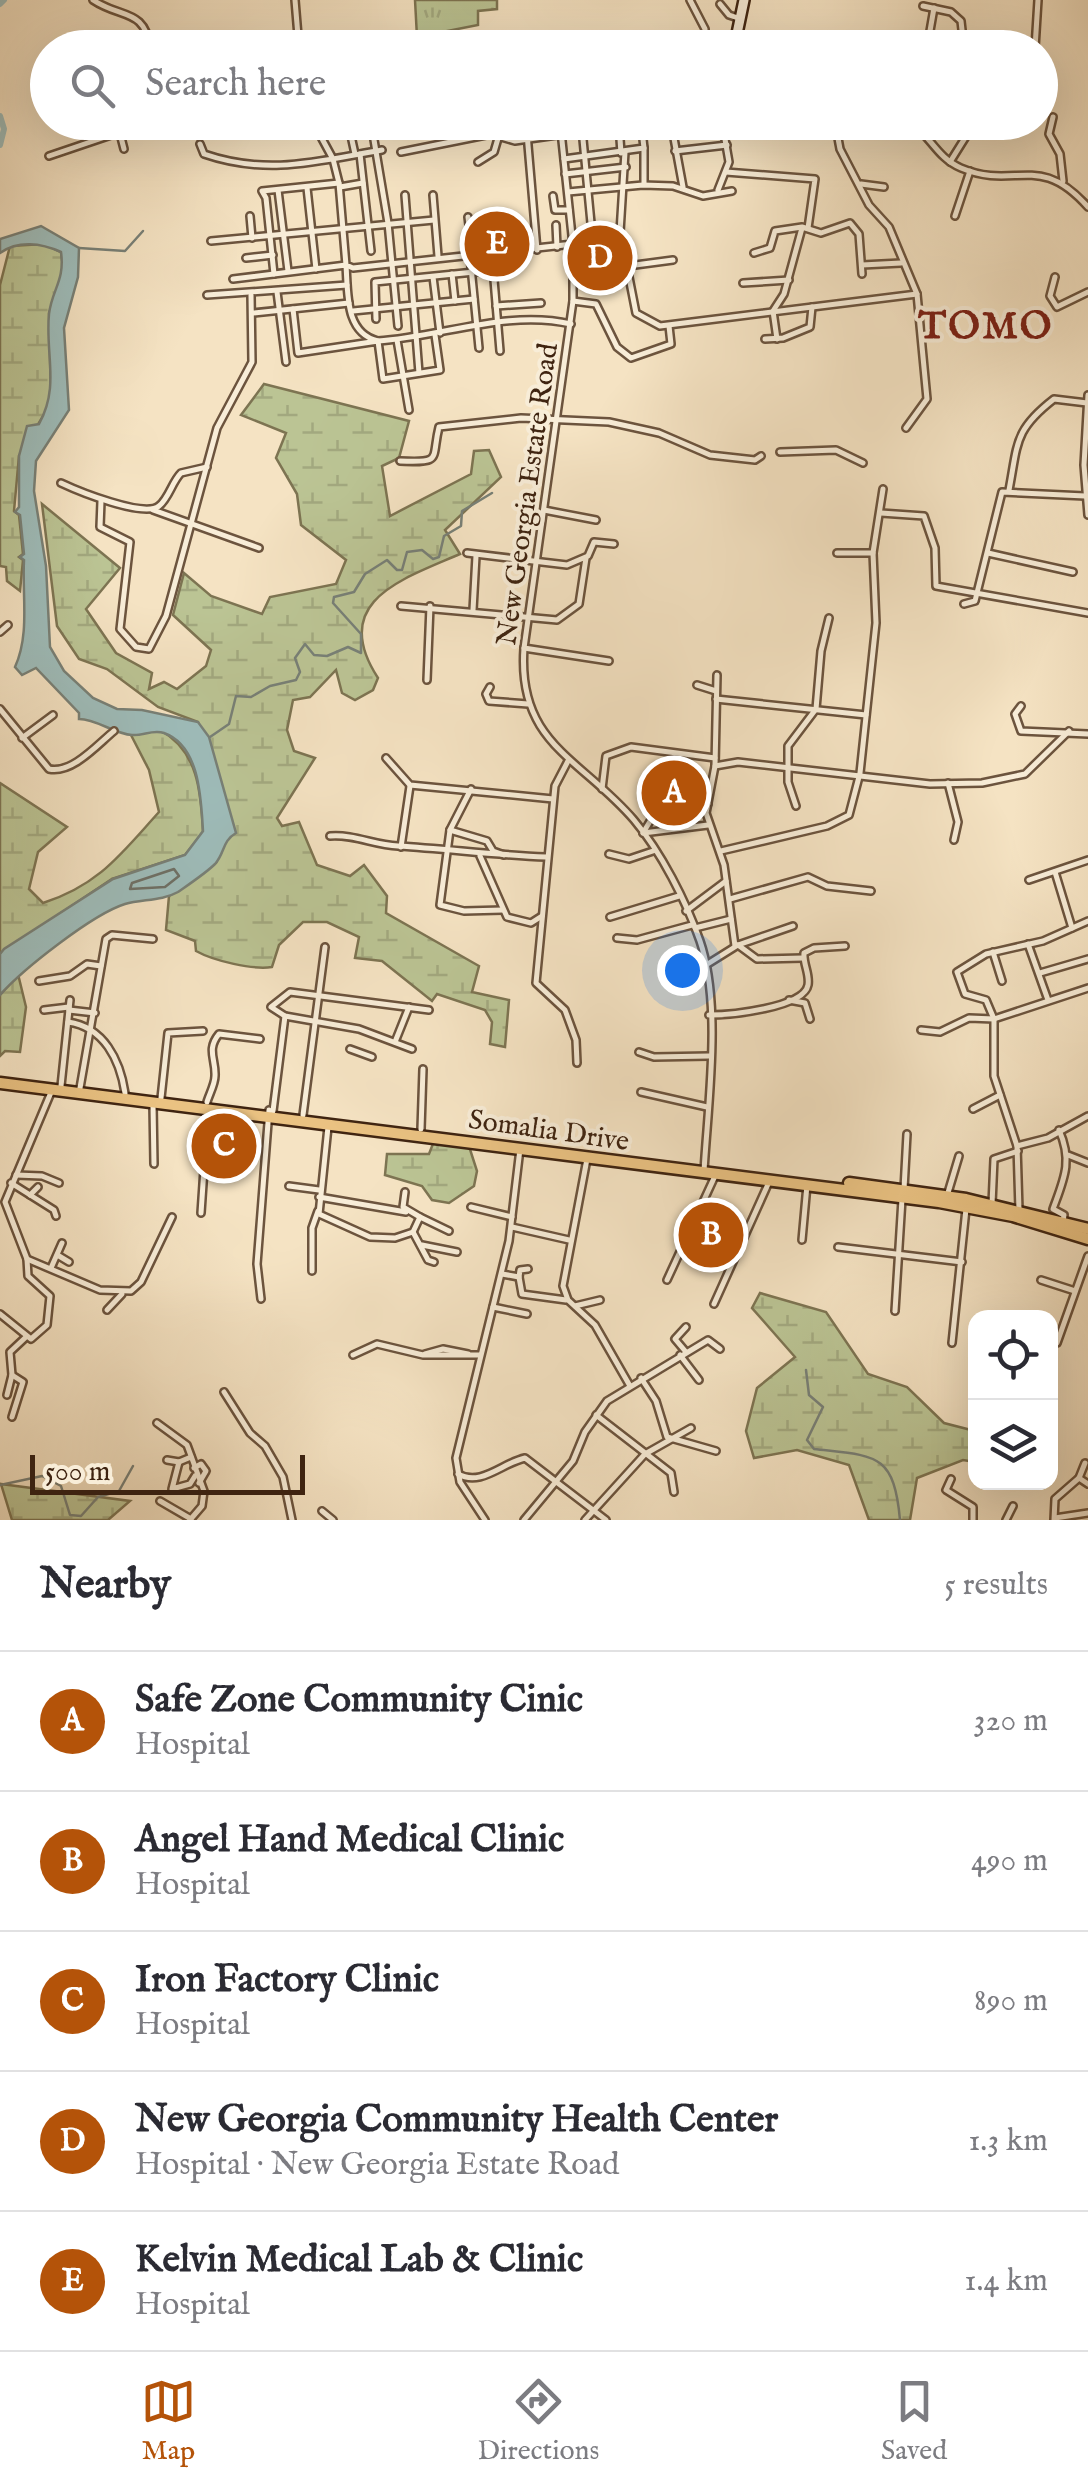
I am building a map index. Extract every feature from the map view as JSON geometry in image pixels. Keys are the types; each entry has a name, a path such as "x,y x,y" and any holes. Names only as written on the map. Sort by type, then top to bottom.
{"main road":[{"name":"Somalia Drive","path":"0,1080 226,1110 303,1114 421,1129 806,1185 947,1196 1088,1229"},
{"name":"Somalia Drive","path":"56,1088 207,1102 329,1124 903,1193 1088,1239"}],"street":[{"path":"93,0 112,14 134,15 148,30"},
{"path":"295,0 298,30"},
{"path":"690,0 704,30"},
{"path":"736,30 744,0"},
{"path":"1037,30 1039,1"},
{"path":"720,4 728,16 738,18"},
{"path":"924,6 951,12 964,24 964,30"},
{"path":"930,30 934,8"},
{"path":"49,156 96,140"},
{"path":"122,140 124,148"},
{"path":"323,140 333,159 339,185 351,311 358,332 378,341"},
{"path":"354,140 371,251"},
{"path":"376,140 398,326"},
{"path":"401,152 467,140"},
{"path":"478,162 494,152 498,140"},
{"path":"526,140 537,250"},
{"name":"New Georgia Estate Road","path":"562,140 575,274 556,420 553,477 544,510 524,648 528,704 542,732 568,761 644,832 694,926 706,965 710,1016 708,1170"},
{"path":"584,140 593,244"},
{"path":"233,279 593,244 620,232 626,186 621,140"},
{"path":"643,140 643,185"},
{"path":"673,140 684,190"},
{"path":"716,193 726,172 726,140"},
{"path":"838,140 869,204 889,227 916,294 927,400 906,428"},
{"path":"928,140 950,163 970,171 1044,175 1063,181 1088,207"},
{"path":"950,163 964,140"},
{"path":"1052,140 1060,154 1063,181"},
{"path":"200,144 204,154 261,168 311,166 379,151"},
{"path":"674,151 727,145"},
{"path":"564,159 644,148"},
{"path":"565,174 626,167"},
{"path":"956,216 970,171"},
{"path":"726,172 815,179 789,280 773,311 778,338"},
{"path":"858,182 884,187"},
{"path":"274,274 262,191 363,183"},
{"path":"568,192 643,185 703,196 732,191"},
{"path":"307,187 316,269"},
{"path":"278,190 288,273"},
{"path":"404,195 420,373"},
{"path":"432,195 438,258"},
{"path":"553,196 555,210 570,210"},
{"path":"250,216 252,238"},
{"path":"468,218 478,348"},
{"path":"210,241 434,220"},
{"path":"754,253 770,248 775,230 805,228 821,233 838,224 853,225 859,234 862,274"},
{"path":"556,225 557,247"},
{"path":"246,258 272,255"},
{"path":"492,256 500,352"},
{"path":"575,274 674,260"},
{"path":"862,264 902,263"},
{"path":"627,267 636,313 651,325 669,326 916,294"},
{"path":"376,319 374,284 494,270"},
{"path":"452,274 455,301"},
{"path":"378,341 382,378 441,368 433,276"},
{"path":"1055,277 1050,296 1056,308 1088,292"},
{"path":"743,283 789,280"},
{"path":"207,294 252,295 348,285"},
{"path":"277,292 286,362"},
{"path":"101,501 100,528 129,540 129,569 118,620 124,636 140,650 151,648 166,616 217,428 252,362 252,295"},
{"path":"351,311 474,299"},
{"path":"573,301 596,304 617,346 631,358 670,344 669,326"},
{"path":"253,313 350,303"},
{"path":"496,306 542,303"},
{"path":"765,339 810,326 812,307"},
{"path":"294,309 298,352 415,338 477,325 554,320 571,324"},
{"path":"397,340 409,410"},
{"path":"1088,395 1088,515"},
{"path":"1009,490 1018,434 1024,426 1054,398 1087,403"},
{"path":"400,460 421,465 432,459 440,447 439,427 556,420 620,423 710,455 754,460 761,456"},
{"path":"780,452 836,450 862,462"},
{"path":"150,509 159,506 181,472 207,467"},
{"path":"60,483 101,501 150,509 259,548"},
{"path":"721,852 836,824 849,814 860,773 878,590 874,554 883,489"},
{"path":"964,604 974,603 1000,496 1009,490 1085,496"},
{"path":"544,510 596,520"},
{"path":"879,513 924,516 935,548 934,584 1088,613"},
{"path":"401,606 557,620 575,611 584,584 586,558 594,542 614,544"},
{"path":"837,552 874,554"},
{"path":"988,552 1073,572"},
{"path":"467,553 567,565 586,558"},
{"path":"473,610 476,556"},
{"path":"427,680 430,606"},
{"path":"796,806 787,767 789,743 816,709 829,618"},
{"path":"0,632 8,625"},
{"path":"524,648 609,661"},
{"path":"717,676 715,762 708,825 721,852 736,946 757,959 803,958 814,948 845,946"},
{"path":"697,685 716,691"},
{"path":"490,687 486,694 489,701 528,704"},
{"path":"716,700 866,715"},
{"path":"1021,706 1015,714 1021,731 1088,734"},
{"path":"0,710 49,769 56,771 71,765 114,730"},
{"path":"22,738 52,716"},
{"path":"602,790 606,756 631,747 715,762 948,784 1018,779 1069,731"},
{"path":"386,758 410,785 554,799"},
{"path":"568,761 558,773 546,857 537,988 565,1010 576,1040 577,1063"},
{"path":"948,784 958,822 954,840"},
{"path":"401,847 410,785"},
{"path":"471,788 450,830 441,906 503,910"},
{"path":"644,832 661,803 708,804"},
{"path":"644,832 708,825"},
{"path":"450,830 487,841 493,851 510,857"},
{"path":"330,836 350,835 401,847 546,857"},
{"path":"609,854 629,859 655,851"},
{"path":"480,854 503,910 518,921 534,922 542,916"},
{"path":"1030,880 1088,860"},
{"path":"1055,872 1072,928"},
{"path":"730,899 808,877 827,886 871,891"},
{"path":"686,911 726,881"},
{"path":"610,917 679,896"},
{"path":"617,938 637,940 732,919"},
{"path":"1019,1210 1017,1149 992,1064 994,1019 986,1000 965,994 957,972 993,952 1028,944 1088,921"},
{"path":"706,965 736,946 793,926"},
{"path":"80,1088 108,936 153,940"},
{"path":"1028,944 1048,1000"},
{"path":"303,1114 324,947"},
{"path":"993,952 1002,981"},
{"path":"710,1016 753,1011 808,990 803,958"},
{"path":"1040,973 1088,959"},
{"path":"40,981 70,976 87,964 101,966"},
{"path":"921,1030 940,1032 969,1018 994,1019 1088,988"},
{"path":"412,1049 316,1020 285,1016 271,1007 286,994 429,1010"},
{"path":"790,1000 805,1003 810,1019"},
{"path":"44,1010 69,1006 95,1013"},
{"path":"0,1314 26,1337 34,1338 42,1330 51,1308 47,1292 28,1276 27,1259 6,1205 12,1183 56,1088 69,1006"},
{"path":"394,1042 409,1006"},
{"path":"261,1299 257,1264 270,1112 285,1016"},
{"path":"68,1022 92,1031 114,1052 125,1093"},
{"path":"154,1164 157,1100 168,1033 203,1030"},
{"path":"207,1102 216,1078 210,1058 214,1038 218,1034 260,1039"},
{"path":"350,1049 372,1057"},
{"path":"638,1052 654,1057 708,1056"},
{"path":"421,1129 424,1068"},
{"path":"641,1092 708,1108"},
{"path":"973,1109 1000,1096"},
{"path":"201,1213 204,1169 226,1110"},
{"path":"992,1204 994,1158 1048,1138 1088,1116"},
{"path":"312,1271 314,1218 329,1124"},
{"path":"1059,1130 1068,1155 1067,1175 1054,1207 1064,1214 1062,1222"},
{"path":"896,1311 907,1134"},
{"path":"486,1520 466,1495 458,1474 460,1439 476,1355 494,1307 512,1226 520,1146"},
{"path":"1068,1155 1088,1163"},
{"path":"588,1156 563,1286 568,1300 595,1325 630,1386"},
{"path":"947,1196 958,1156"},
{"path":"667,1280 708,1170"},
{"path":"16,1175 42,1176 59,1183"},
{"path":"714,1304 770,1179"},
{"path":"12,1183 58,1213"},
{"path":"802,1240 806,1185"},
{"path":"289,1186 406,1212 449,1231"},
{"path":"30,1196 38,1188"},
{"path":"405,1192 406,1212"},
{"path":"471,1206 513,1218"},
{"path":"952,1343 966,1206"},
{"path":"318,1211 370,1237 395,1238 413,1232 420,1217"},
{"path":"108,1310 141,1282 172,1216"},
{"path":"512,1226 570,1240"},
{"path":"413,1232 428,1260 434,1262"},
{"path":"51,1268 62,1242"},
{"path":"422,1245 457,1252"},
{"path":"838,1247 962,1262"},
{"path":"59,1256 69,1262"},
{"path":"1058,1340 1088,1256"},
{"path":"27,1259 100,1290 124,1293"},
{"path":"528,1270 522,1269 519,1278 522,1294 568,1300"},
{"path":"502,1274 519,1278"},
{"path":"1041,1280 1075,1291"},
{"path":"575,1306 600,1300"},
{"path":"494,1307 526,1314"},
{"path":"686,1327 676,1340 698,1380"},
{"path":"7,1395 12,1375 10,1352 26,1337"},
{"path":"524,1520 574,1461 596,1415 630,1386 683,1354 710,1340 720,1349"},
{"path":"353,1355 377,1344 423,1355 476,1355"},
{"path":"12,1375 23,1382 12,1417"},
{"path":"642,1378 656,1401 665,1445"},
{"path":"224,1392 250,1433 266,1446 288,1490 292,1516 302,1510"},
{"path":"596,1415 670,1473 674,1492"},
{"path":"157,1423 184,1441 204,1500 190,1519 160,1501"},
{"path":"585,1520 645,1454 690,1428"},
{"path":"666,1437 716,1451"},
{"path":"167,1460 179,1462 191,1457"},
{"path":"458,1474 474,1479 525,1458 606,1520"},
{"path":"179,1462 172,1489 190,1484 206,1471 201,1464 194,1468"},
{"path":"1085,1462 1079,1478 1055,1499 1054,1519 1088,1514"},
{"path":"1079,1478 1088,1484"},
{"path":"951,1480 946,1490 972,1507 973,1520"},
{"path":"1006,1520 1014,1506"},
{"path":"322,1511 333,1520"}],"green space":[{"path":"415,0 497,0 497,9 478,11 478,25 417,30"},
{"path":"44,244 61,252 64,274 49,313 51,403 19,456 14,511 19,515 23,554 19,557 23,560 20,591 7,581 6,567 0,566 0,285 10,246"},
{"path":"264,384 409,421 399,458 382,466 390,516 471,474 474,451 489,450 501,477 445,530 460,554 396,584 379,596 367,612 362,630 365,652 378,678 373,690 355,700 342,693 336,670 310,697 293,700 287,730 294,751 315,758 277,818 282,826 299,822 317,865 350,876 364,865 387,896 386,913 479,966 472,992 509,1000 505,1047 490,1044 492,1022 485,1010 437,994 432,1001 382,961 355,958 359,937 327,922 303,922 279,945 272,967 264,968 204,955 196,951 195,941 166,930 169,896 216,863 226,839 235,833 198,722 158,707 107,669 79,659 57,626 42,504 120,568 86,609 116,653 152,673 149,689 164,682 177,689 206,666 211,650 173,615 184,573 211,596 262,614 270,597 336,584 346,560 301,525 297,494 276,458 286,433 241,415"},
{"path":"160,730 173,739 190,761 199,787 203,832 185,855 112,879 0,954 0,783 67,827 38,852 29,889 43,903 94,877 159,812 149,770 131,735"},
{"path":"18,974 26,1007 20,1052 5,1051 0,1056 0,995"},
{"path":"436,1136 467,1140 477,1171 474,1186 449,1203 432,1200 422,1186 385,1175 387,1154 429,1154"},
{"path":"760,1293 826,1312 868,1374 907,1387 944,1423 968,1429 968,1461 917,1478 910,1520 869,1520 849,1465 797,1450 754,1458 746,1431 757,1388 795,1357 752,1308"},
{"path":"1,1484 130,1501 108,1520 12,1520"}],"water":[{"path":"41,226 79,248 78,277 64,328 69,410 36,461 34,491 46,566 50,647 64,671 93,698 117,709 198,722 209,737 236,833 215,864 178,892 125,904 95,919 41,957 0,995 0,954 4,949 113,879 185,855 203,831 192,761 176,740 160,732 125,734 79,719 79,713 36,668 22,675 15,667 24,615 24,560 20,557 24,554 20,515 15,512 19,507 19,456 27,426 39,424 49,396 49,314 62,262 61,252 38,245 14,246 0,253 0,239"}],"waterway":[{"path":"0,4 4,0"},
{"path":"0,116 4,129 0,145"},
{"path":"79,248 125,251 143,231"},
{"path":"210,737 229,724 236,696 251,697 270,686 296,680 300,672 295,658 305,644 314,655 327,656 348,647 361,653 361,634 333,603 334,597 354,592 365,574 387,560 402,570 407,552 422,550 433,559 439,557 444,536 461,526 462,511 492,493"},
{"path":"806,1370 809,1395 823,1407 807,1440 814,1449 852,1453 878,1462 893,1481 900,1520"},
{"path":"0,1485 42,1476 61,1486 70,1515 81,1516 98,1497 119,1491 133,1466"}],"place":[{"name":"Kelvin Medical Lab & Clinic","path":"497,244"},
{"name":"New Georgia Community Health Center","path":"600,258"},
{"name":"Safe Zone Community Cinic","path":"674,793"},
{"name":"Iron Factory Clinic","path":"224,1146"},
{"name":"Angel Hand Medical Clinic","path":"711,1235"}],"district":[{"name":"TOMO","path":"986,325"}]}
